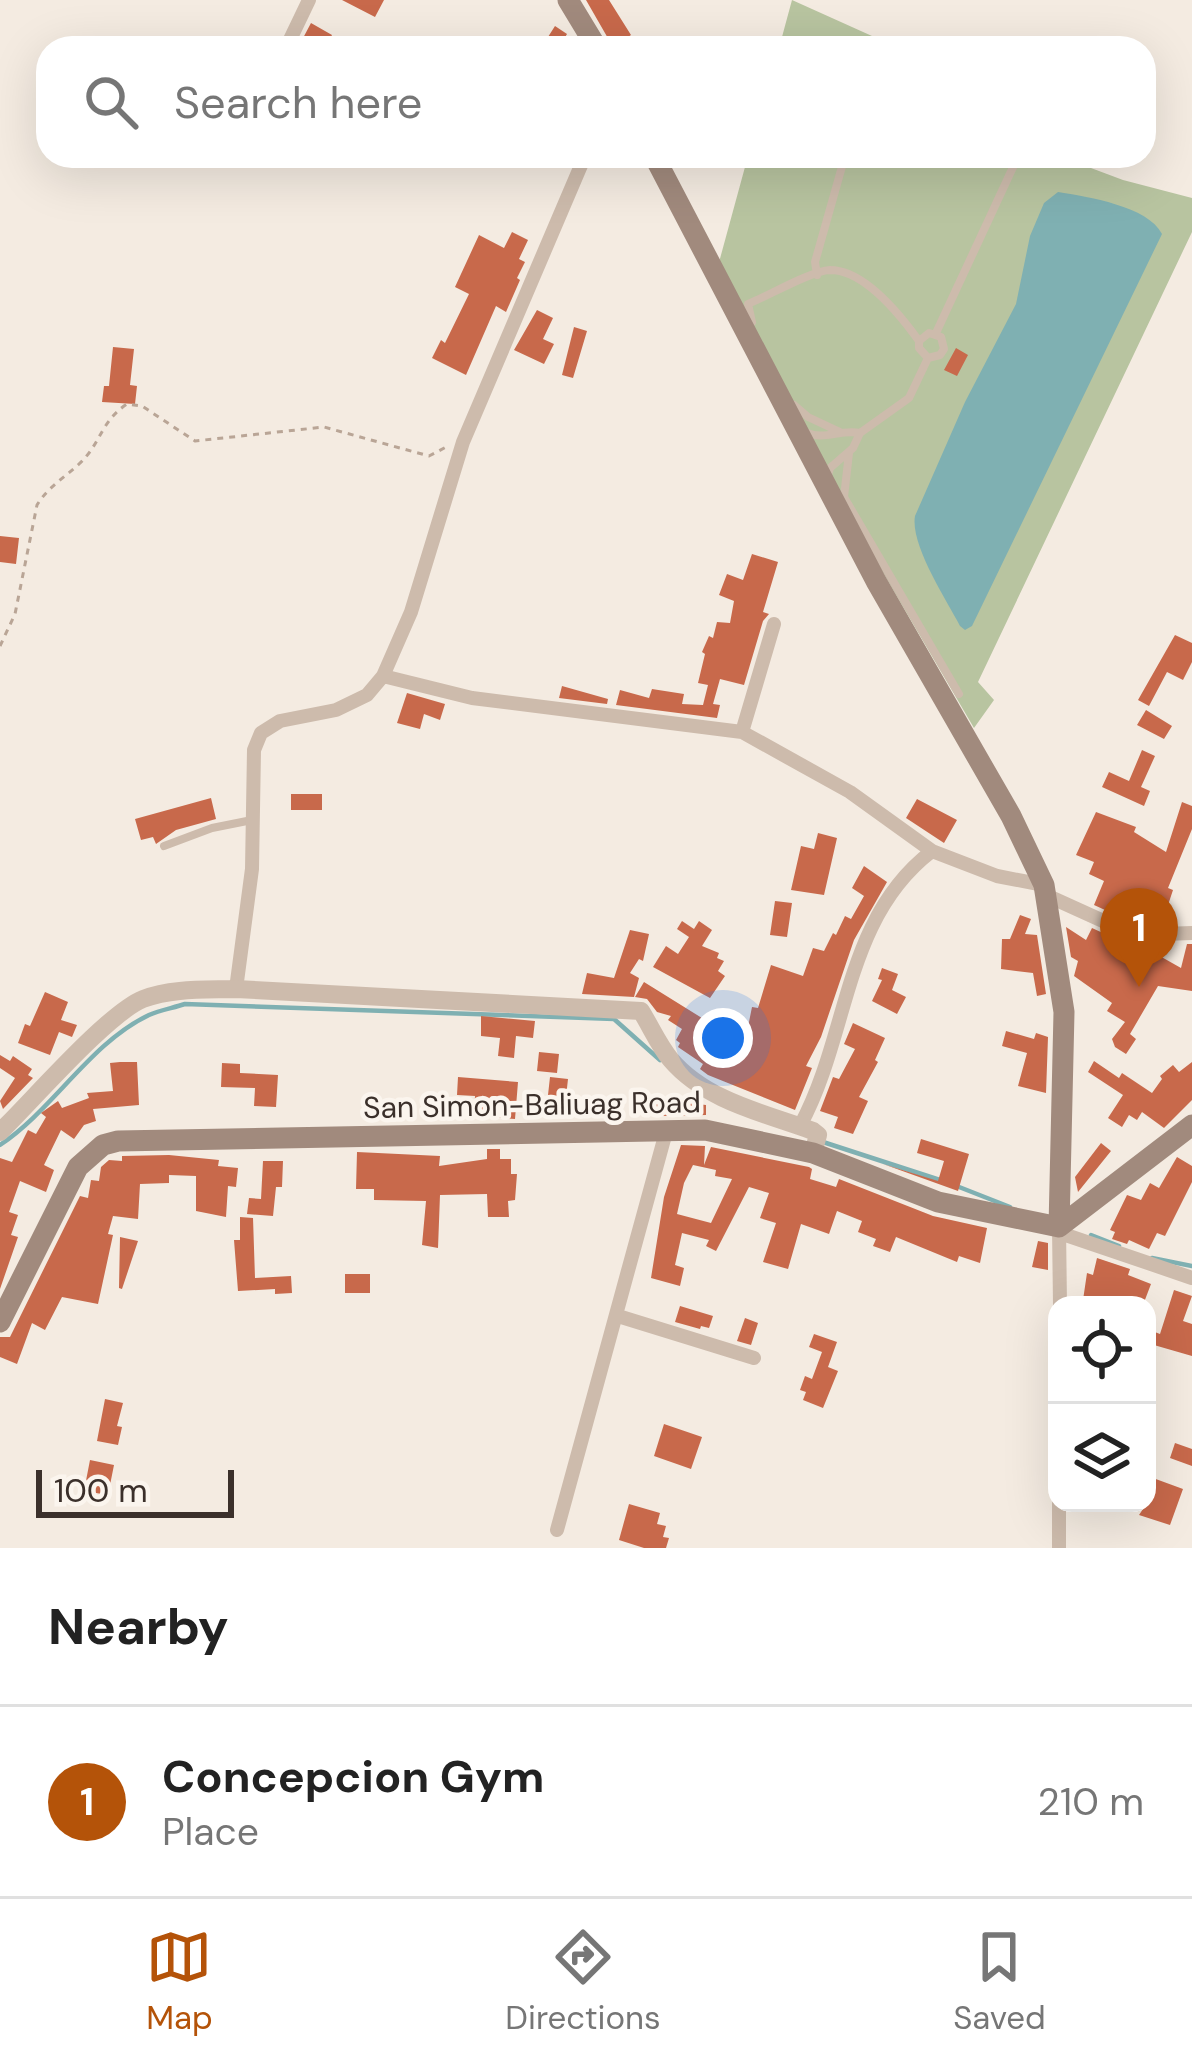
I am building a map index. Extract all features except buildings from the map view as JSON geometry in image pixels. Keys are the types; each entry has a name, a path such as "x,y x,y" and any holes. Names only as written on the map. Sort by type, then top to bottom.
{"main road":[{"path":"568,0 590,36"},
{"path":"660,168 876,581 1011,816 1046,890 1064,1012 1059,1230"},
{"path":"1059,1230 1192,1125"},
{"name":"San Simon-Baliuag Road","path":"0,1322 7,1288 78,1167 104,1145 118,1141 705,1130 810,1138 938,1202 1059,1230"}],"street":[{"path":"292,36 309,0"},
{"path":"236,989 252,869 254,750 261,733 280,721 351,703 367,695 383,676 411,612 463,442 580,168"},
{"path":"742,732 774,624"},
{"path":"383,676 472,698 742,732 850,792 932,851 1046,890 1134,935 1192,932"},
{"path":"0,1132 81,1050 140,1000 180,991 236,989 641,1011 670,1058 695,1082 810,1138 856,959 895,883 932,851"},
{"path":"557,1530 666,1132"},
{"path":"1060,1296 1059,1230 1192,1278"},
{"path":"618,1316 754,1358"},
{"path":"1059,1548 1060,1512"}],"lane":[{"path":"817,275 814,262 841,168"},
{"path":"936,333 1013,168"},
{"path":"860,433 840,432 796,409 746,306 827,270 847,274 893,306 928,358 944,349 936,333"},
{"path":"919,341 936,333"},
{"path":"825,483 830,468 849,452 860,433 904,404 928,358"},
{"path":"795,429 815,437 840,432"},
{"path":"849,452 844,497 959,694"},
{"path":"164,846 212,828 253,820"}],"path":[{"path":"0,646 15,614 37,505 45,492 85,458 108,417 127,404 142,406 195,441 324,427 429,456 463,442"}],"green space":[{"path":"792,0 872,36 782,36"},
{"path":"745,168 1091,168 1192,198 1192,232 978,682 994,700 974,728 839,497 718,266"}],"water":[{"path":"1058,192 1131,210 1155,224 1162,234 972,626 965,630 923,556 915,516 965,402 1016,304 1030,236 1044,203"}],"waterway":[{"path":"0,1145 108,1042 153,1013 185,1004 614,1019 660,1060"},
{"path":"823,1142 943,1181"},
{"path":"954,1185 1010,1207"},
{"path":"1091,1235 1119,1246"},
{"path":"1152,1258 1192,1266"}],"place":[{"name":"Concepcion Gym","path":"1139,987"}]}
